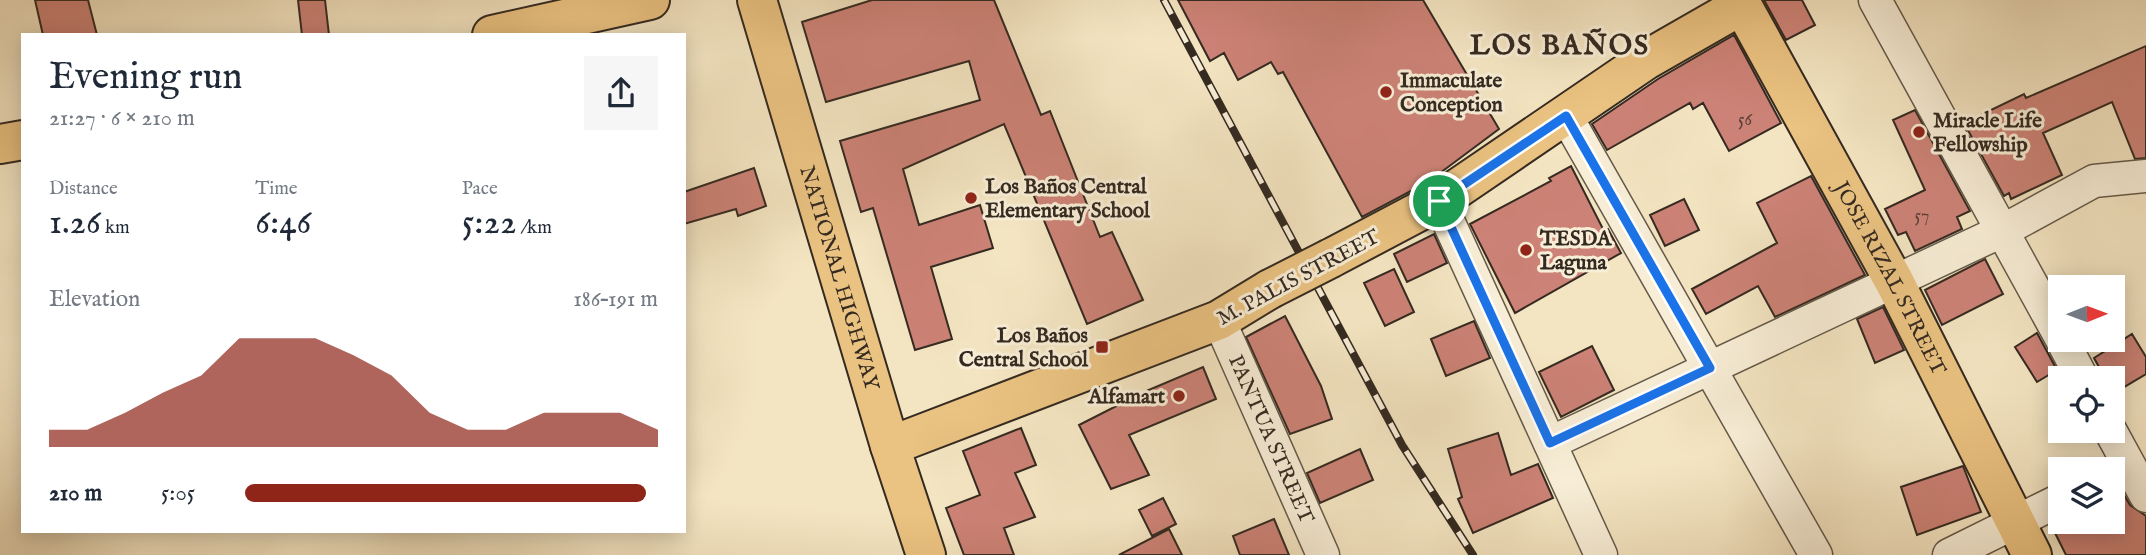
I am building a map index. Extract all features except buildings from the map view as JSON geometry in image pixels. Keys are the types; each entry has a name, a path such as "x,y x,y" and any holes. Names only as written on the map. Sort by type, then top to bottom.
{"main road":[{"path":"501,33 650,0"},
{"name":"NATIONAL HIGHWAY","path":"757,0 890,446 926,555"},
{"name":"M. PALIS STREET","path":"890,446 1219,320 1270,289 1439,201 1646,60 1742,3"},
{"name":"JOSE RIZAL STREET","path":"1742,3 1894,281 2032,555"},
{"path":"0,144 21,140"}],"street":[{"path":"1875,0 2048,313"},
{"path":"1566,116 1816,555"},
{"path":"1550,443 2004,230 2094,181 2146,176"},
{"path":"1439,201 1601,555"},
{"name":"PANTUA STREET","path":"1219,320 1323,555"},
{"path":"2116,443 2146,496"},
{"path":"1949,555 2048,506"}],"railway":[{"path":"1164,0 1402,445 1473,555"}],"place":[{"name":"Immaculate Conception","path":"1386,92"},
{"name":"Miracle Life Fellowship","path":"1919,132"},
{"name":"Los Baños Central Elementary School","path":"971,198"},
{"name":"TESDA Laguna","path":"1526,250"},
{"name":"Los Baños Central School","path":"1102,347"},
{"name":"Alfamart","path":"1179,396"}],"district":[{"name":"LOS BAÑOS","path":"1560,44"}],"route":[{"path":"1566,116 1580,145 1710,368 1550,443 1451,222 1439,201 1566,116"}]}
